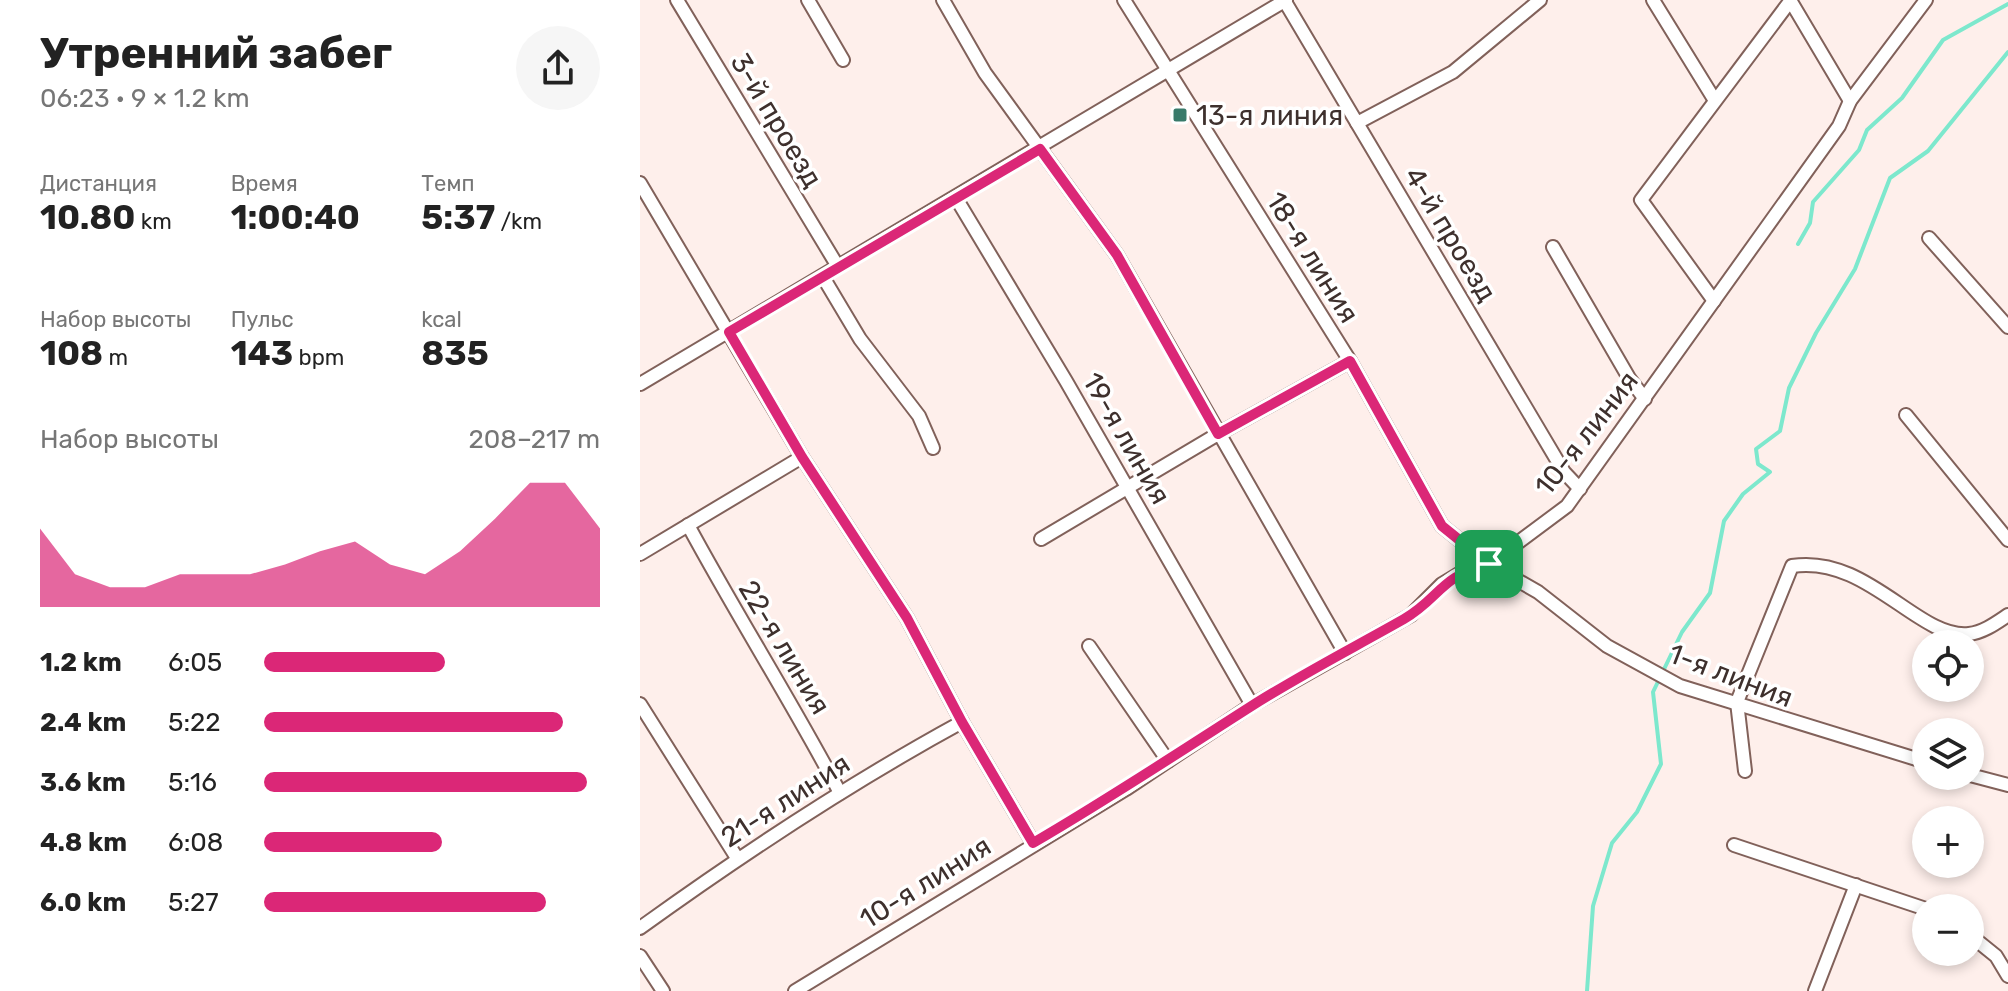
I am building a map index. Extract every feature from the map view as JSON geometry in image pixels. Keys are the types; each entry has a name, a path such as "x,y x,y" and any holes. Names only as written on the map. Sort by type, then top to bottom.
{"street":[{"name":"3-й проезд","path":"677,0 837,265"},
{"path":"808,0 843,60"},
{"path":"943,0 985,73 1117,255 1345,653"},
{"name":"18-я линия","path":"1124,0 1350,361 1442,526 1489,564 1538,592"},
{"path":"640,384 823,277 837,265 1040,149 1285,0"},
{"name":"4-й проезд","path":"1285,0 1564,472 1580,489"},
{"path":"1653,0 1714,99"},
{"path":"1714,301 1641,200 1790,0 1850,101"},
{"name":"10-я линия","path":"795,991 1168,761 1252,705 1411,615 1442,584 1467,569 1489,564 1567,506 1839,126 1850,101 1926,0"},
{"path":"1357,123 1453,72 1534,2"},
{"path":"641,187 802,457 907,618 962,722 1033,843"},
{"name":"19-я линия","path":"956,198 1252,705"},
{"path":"1929,238 2008,327"},
{"path":"1553,247 1629,378 1645,399"},
{"path":"823,277 860,339 919,416 933,448"},
{"path":"1041,539 1218,434 1350,361"},
{"path":"1906,415 2008,540"},
{"path":"640,554 802,457"},
{"name":"22-я линия","path":"688,525 746,634 792,703 840,793"},
{"path":"1745,771 1737,702 1792,566 1808,564 1860,577 1944,630 1966,634 1986,629 2008,615"},
{"name":"1-я линия","path":"1538,592 1607,646 1667,679 1783,721 1912,758"},
{"path":"1089,646 1168,761"},
{"path":"640,704 737,858"},
{"name":"21-я линия","path":"640,928 737,858 962,722"},
{"path":"1984,779 2008,785"},
{"path":"1734,845 1912,904"},
{"path":"1815,991 1856,885"},
{"path":"1984,946 1996,956 2008,976"},
{"path":"640,956 663,991"}],"waterway":[{"path":"1798,244 1810,223 1813,202 1859,150 1867,130 1902,98 1943,40 2008,4"},
{"path":"1587,991 1593,906 1612,843 1637,812 1661,764 1653,692 1682,632 1710,593 1724,521 1743,494 1770,472 1758,464 1756,449 1780,431 1789,388 1816,333 1855,269 1890,178 1928,151 2008,52"}],"place":[{"name":"13-я линия","path":"1180,115"}],"route":[{"path":"1040,149 1117,255 1218,434 1350,361 1442,526 1489,564 1467,569 1442,584 1411,615 1252,705 1126,789 1033,843 962,722 907,618 802,457 729,332 823,277 837,265 1040,149"}]}
